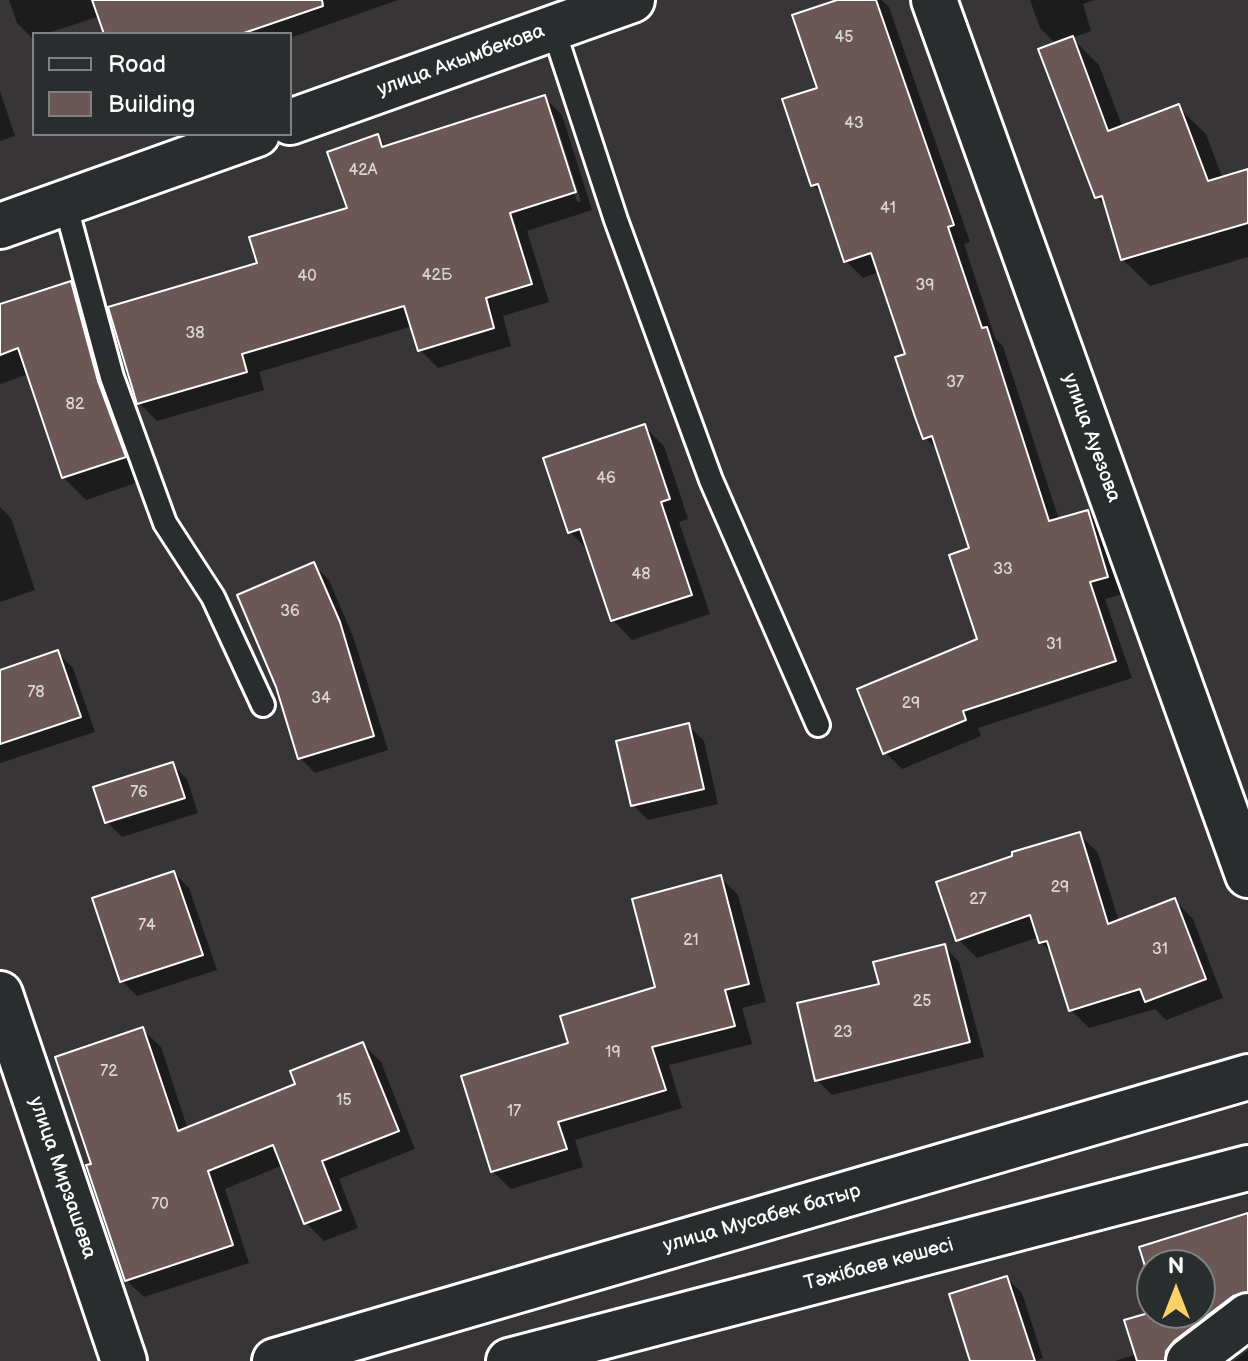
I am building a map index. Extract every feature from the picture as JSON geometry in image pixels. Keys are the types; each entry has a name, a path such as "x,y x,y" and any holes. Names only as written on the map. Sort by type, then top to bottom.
{"street":[{"name":"улица Акымбекова","path":"292,121 632,0"},
{"name":"улица Ауезова","path":"934,0 1248,875"},
{"path":"0,226 251,136"},
{"name":"улица Мирзашева","path":"0,994 124,1361"},
{"name":"улица Мусабек батыр","path":"275,1361 1248,1077"},
{"name":"Тәжібаев көшесі","path":"509,1361 1248,1168"},
{"path":"1189,1361 1248,1316"}],"lane":[{"path":"553,28 616,220 711,480 818,725"},
{"path":"65,203 112,377 165,523 213,597 263,705"}],"building":[{"path":"92,0 322,0 323,6 247,32 103,32"},
{"path":"837,0 876,0 954,225 948,227 982,328 987,327 1049,521 1088,510 1108,577 1090,582 1116,661 963,711 966,720 883,754 857,689 977,639 949,555 969,548 932,436 923,439 895,357 905,354 871,253 844,262 818,184 811,186 782,99 817,88 792,15"},
{"path":"1073,36 1108,131 1179,104 1208,181 1248,169 1248,223 1121,260 1102,196 1095,198 1038,49"},
{"path":"545,95 576,192 510,213 532,284 486,298 494,328 418,351 404,306 242,354 247,372 137,404 108,307 257,263 249,237 347,208 327,152 378,134 382,147"},
{"path":"71,281 98,381 126,457 62,478 18,348 0,355 0,304"},
{"path":"645,424 670,499 661,502 692,595 611,621 580,529 568,533 543,458"},
{"path":"314,562 340,622 374,736 298,759 276,687 237,595"},
{"path":"58,650 81,717 0,744 0,670"},
{"path":"689,723 704,789 631,806 616,741"},
{"path":"173,762 185,798 105,823 93,787"},
{"path":"1080,832 1108,924 1175,898 1206,979 1145,1002 1140,989 1069,1011 1047,941 1039,943 1030,915 956,941 936,882 1012,856 1012,852"},
{"path":"174,871 203,955 120,982 92,898"},
{"path":"721,875 749,984 725,990 735,1026 652,1047 666,1090 558,1122 567,1149 491,1172 461,1076 568,1043 560,1016 655,987 632,899"},
{"path":"945,944 970,1042 815,1081 797,1003 879,984 873,962"},
{"path":"143,1027 178,1131 295,1084 290,1071 363,1042 399,1131 322,1161 341,1210 304,1224 273,1145 208,1171 233,1245 125,1281 86,1165 91,1164 55,1057"},
{"path":"1248,1213 1248,1292 1233,1296 1216,1309 1216,1249 1139,1247"},
{"path":"1007,1276 1035,1361 970,1361 949,1294"},
{"path":"1136,1317 1136,1329 1190,1329 1166,1351 1165,1361 1137,1361 1124,1320"}]}
